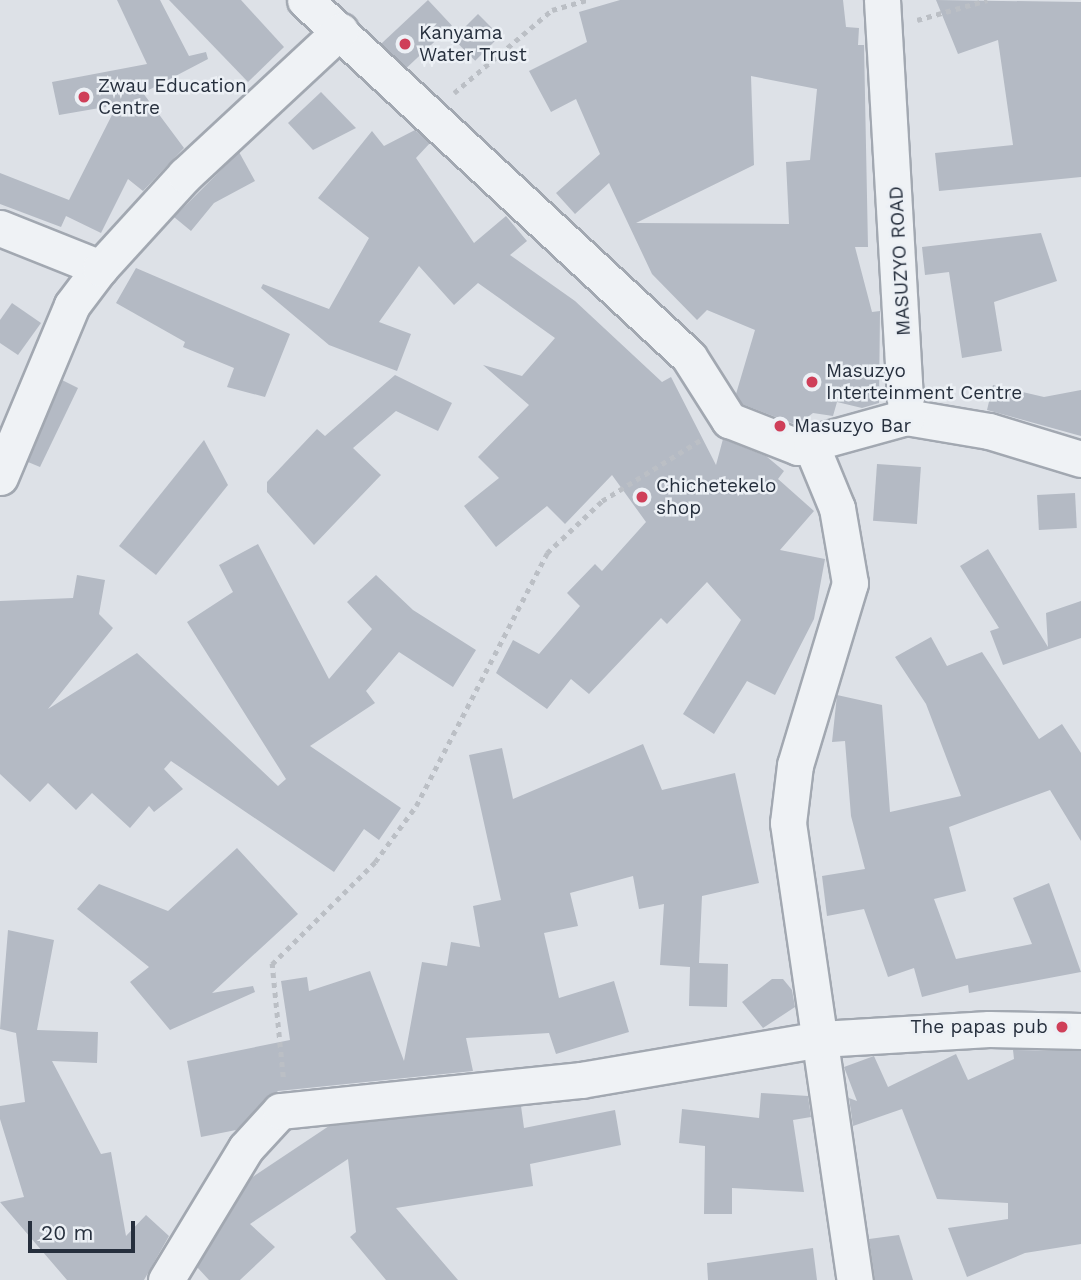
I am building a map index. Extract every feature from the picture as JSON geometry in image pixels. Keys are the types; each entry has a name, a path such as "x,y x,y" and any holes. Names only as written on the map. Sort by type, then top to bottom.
{"street":[{"path":"305,0 690,358 729,420 782,444 811,445 906,418 989,430 1081,459"},
{"name":"MASUZYO ROAD","path":"885,13 906,418"},
{"path":"0,477 72,305 100,268 194,166 340,30"},
{"path":"0,228 100,268"},
{"path":"811,445 837,508 850,583 795,765 788,823 855,1280"},
{"path":"166,1280 246,1148 280,1111 581,1080 820,1039 989,1029 1081,1031"}],"path":[{"path":"429,113 552,10 587,0"},
{"path":"885,13 987,0"},
{"path":"280,1111 284,1065 272,964 375,862 416,806 547,553 602,501 729,420"}],"building":[{"path":"117,0 160,0 189,56 206,52 208,59 143,93 184,148 143,191 128,179 101,233 66,216 61,227 0,204 0,173 69,200 117,105 59,115 52,82 147,64"},
{"path":"169,0 241,0 284,47 248,82"},
{"path":"428,0 452,26 405,69 381,44"},
{"path":"620,0 843,0 846,27 859,28 858,45 864,45 868,247 855,247 872,312 880,311 879,403 862,408 837,402 833,416 813,413 797,425 742,404 736,394 755,330 707,310 697,320 652,274 609,183 575,214 556,193 600,154 576,99 551,112 529,71 587,42 579,12","holes":["751,76 817,89 810,160 786,162 789,224 636,223 754,165"]},
{"path":"936,0 1081,2 1081,177 939,191 935,153 1013,145 998,40 958,54"},
{"path":"478,14 500,36 475,61 453,39"},
{"path":"321,92 356,128 313,150 288,123"},
{"path":"415,130 430,143 416,158 474,243 506,216 527,241 510,255 575,301 662,382 671,377 716,465 723,439 766,456 784,471 778,479 814,511 780,550 825,559 814,619 775,695 747,681 714,734 683,714 741,620 707,582 667,624 661,618 589,694 571,679 547,709 496,673 513,640 539,654 580,606 567,593 595,564 602,571 646,522 612,475 565,524 547,506 496,547 464,506 499,478 478,457 529,405 483,365 522,376 555,338 478,283 454,305 419,266 379,322 411,334 397,371 329,345 261,288 263,284 329,309 369,238 318,198 372,131 384,146"},
{"path":"239,152 255,181 214,203 191,231 174,217"},
{"path":"1041,233 1057,281 994,302 1002,351 962,358 949,272 925,275 922,247"},
{"path":"136,268 290,334 265,397 227,387 234,368 183,347 185,342 116,303"},
{"path":"12,303 41,323 18,355 0,343 0,320"},
{"path":"395,375 452,403 438,431 396,411 353,448 381,475 314,545 267,492 267,482 317,429 325,436"},
{"path":"62,380 78,388 40,467 28,462"},
{"path":"993,385 1044,397 1081,390 1081,436 987,410"},
{"path":"204,440 228,485 156,575 119,546"},
{"path":"877,464 921,467 917,524 873,521"},
{"path":"1075,493 1077,528 1039,530 1037,495"},
{"path":"258,544 329,679 372,629 347,602 376,575 413,610 476,650 453,687 399,652 366,691 375,703 310,746 401,808 379,840 364,829 334,872 171,761 164,769 183,789 154,812 149,806 130,828 92,793 76,810 48,783 30,802 0,774 0,601 73,598 77,575 105,580 99,614 113,628 48,709 137,653 278,786 286,779 187,622 233,592 219,565"},
{"path":"988,549 1048,647 1046,613 1081,601 1081,638 1003,665 990,631 999,628 960,566"},
{"path":"931,637 947,666 982,652 1039,739 1062,724 1081,753 1081,841 1050,790 949,827 966,891 934,899 956,959 1032,944 1013,898 1049,883 1081,972 969,993 968,985 922,997 914,968 888,977 864,909 827,916 822,876 865,869 851,816 845,741 832,742 837,695 882,705 890,812 961,796 926,704 895,657"},
{"path":"643,744 662,790 735,773 759,883 702,896 699,963 728,964 727,1007 689,1006 690,967 660,965 664,904 639,909 633,876 570,893 578,926 544,933 559,998 614,981 629,1032 556,1054 549,1033 466,1038 473,1071 278,1091 236,1130 201,1137 187,1061 290,1040 281,981 307,977 309,991 370,971 404,1061 422,962 447,966 451,942 480,947 473,906 501,900 469,755 502,748 513,799"},
{"path":"237,848 298,914 212,993 253,986 255,992 170,1030 130,982 149,967 77,909 99,884 168,911"},
{"path":"8,930 54,940 37,1030 98,1032 97,1063 52,1061 101,1154 111,1152 126,1236 146,1215 169,1236 144,1280 67,1280 0,1202 24,1197 0,1119 0,1106 25,1102 16,1033 0,1029"},
{"path":"772,979 783,979 792,990 795,1007 763,1028 742,1002"},
{"path":"1013,1050 1081,1051 1081,1244 1025,1253 967,1277 948,1228 1008,1219 1008,1203 937,1199 902,1109 853,1126 849,1098 857,1101 844,1067 874,1056 888,1087 956,1054 968,1080 1014,1059"},
{"path":"761,1093 808,1096 811,1117 793,1120 804,1192 732,1188 732,1214 704,1214 705,1146 679,1143 682,1109 759,1118"},
{"path":"521,1106 524,1128 615,1110 621,1145 530,1164 533,1186 396,1208 458,1280 386,1280 350,1237 356,1232 348,1159 250,1224 275,1247 240,1280 209,1280 197,1267 251,1178 329,1126"},
{"path":"899,1235 913,1280 875,1280 869,1239"},
{"path":"813,1248 817,1280 708,1280 707,1263"}],"place":[{"name":"Kanyama Water Trust","path":"405,44"},
{"name":"Zwau Education Centre","path":"84,97"},
{"name":"Masuzyo Interteinment Centre","path":"812,382"},
{"name":"Masuzyo Bar","path":"780,426"},
{"name":"Chichetekelo shop","path":"642,497"},
{"name":"The papas pub","path":"1062,1027"}]}
